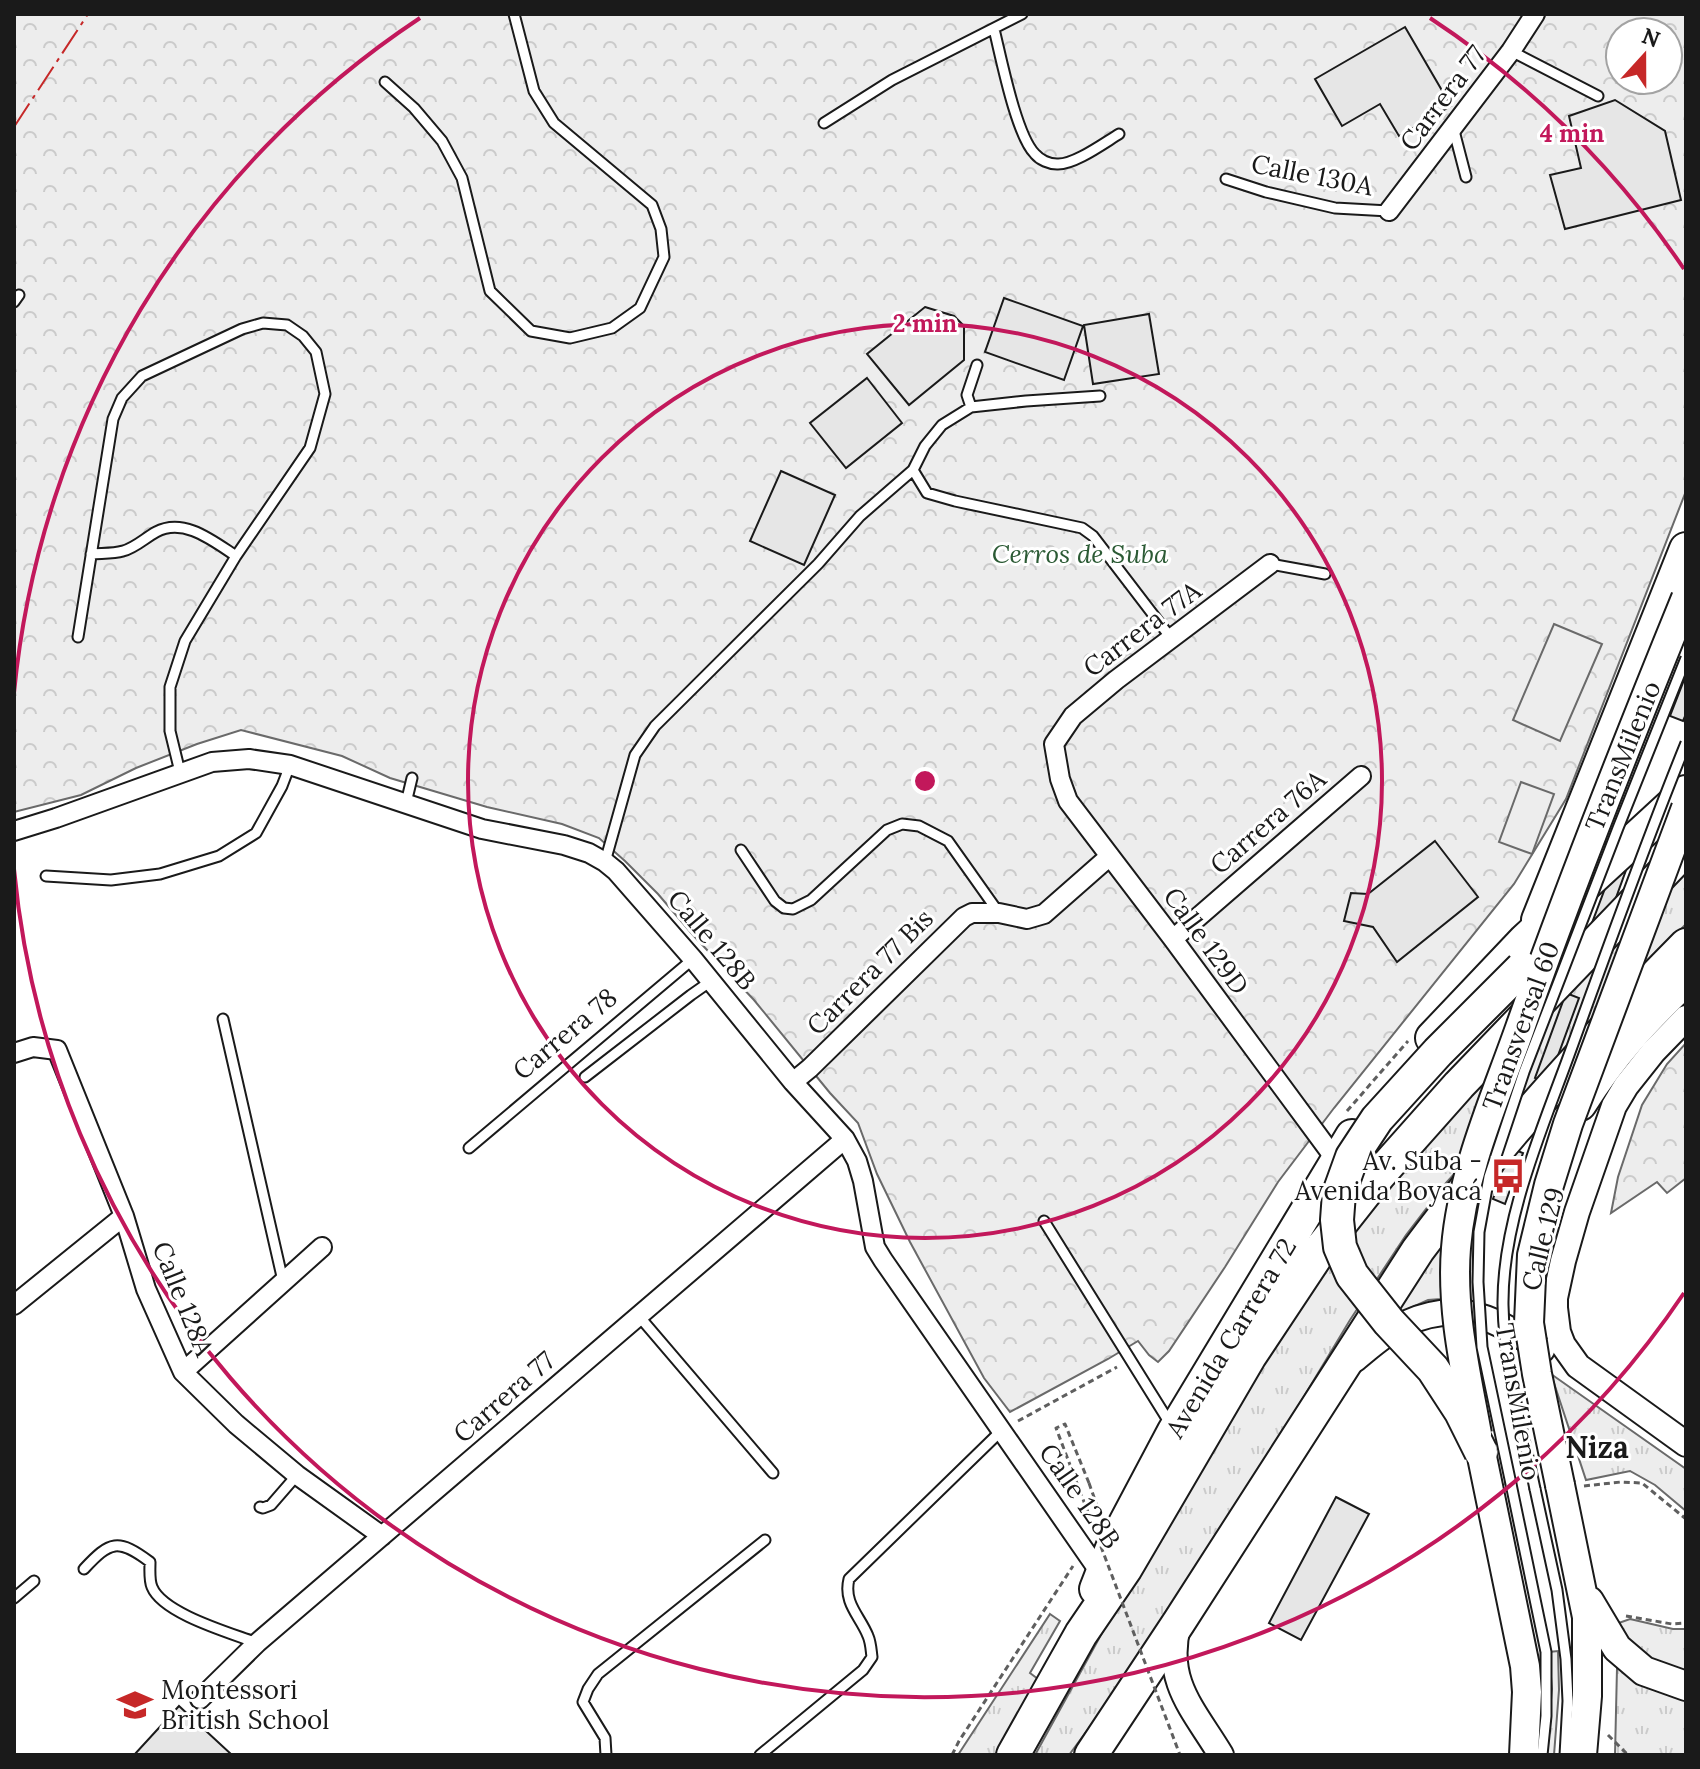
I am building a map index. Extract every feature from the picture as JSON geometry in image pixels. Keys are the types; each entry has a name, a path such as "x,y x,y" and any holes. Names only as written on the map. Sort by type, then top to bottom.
{"highway":[{"path":"1523,954 1686,549"},
{"path":"1481,1452 1461,1412 1433,1369 1389,1322 1352,1275 1340,1247 1337,1220 1339,1193 1352,1157 1377,1119 1523,954 1649,824 1686,792"},
{"name":"Avenida Carrera 72","path":"1013,1755 1081,1634 1126,1568 1250,1356 1323,1246 1379,1175 1459,1085 1686,849"},
{"path":"1091,1755 1402,1272 1460,1194 1627,1005 1686,945"},
{"name":"Avenida Carrera 72","path":"1081,1634 1112,1548 1174,1431 1336,1160 1376,1101 1446,1022 1523,954"},
{"path":"1568,1124 1616,1053 1642,1022 1686,979"}],"main road":[{"name":"Transversal 60","path":"1524,1755 1525,1666 1499,1488 1481,1452 1463,1360 1454,1289 1456,1247 1470,1171 1580,862 1686,598"},
{"path":"1582,1755 1587,1696 1587,1617 1529,1323 1532,1255 1568,1124 1686,808"},
{"name":"Calle 129","path":"1686,1018 1653,1052 1614,1106 1563,1261 1555,1298 1555,1318 1563,1345 1578,1366 1686,1444"},
{"path":"1342,1368 1403,1324 1420,1318 1451,1312 1489,1318 1515,1319 1525,1316 1535,1310 1547,1293 1563,1261"},
{"path":"1489,1318 1554,1358 1686,1458"},
{"path":"1582,1587 1617,1648 1644,1671 1686,1686"},
{"path":"1179,1622 1173,1656 1181,1690 1221,1755"},
{"path":"1138,1686 1157,1680 1181,1690"}],"street":[{"name":"Carrera 77","path":"1389,211 1511,51 1535,14"},
{"name":"Carrera 77A","path":"1054,744 1073,716 1116,680 1270,564"},
{"name":"Calle 129D","path":"1054,744 1060,779 1068,801 1336,1160"},
{"name":"Calle 128B","path":"14,831 212,762 249,759 290,765 482,829 564,845 605,862 693,959 793,1082 845,1139 863,1181 875,1247 1101,1574"},
{"name":"Carrera 76A","path":"1173,939 1361,776"},
{"name":"Carrera 77 Bis","path":"793,1082 964,917 972,913 999,913 1027,919 1044,914 1110,856"},
{"name":"Calle 128A","path":"14,1053 33,1047 57,1050 124,1216 146,1289 183,1372 236,1424 297,1475 382,1536"},
{"name":"Carrera 77","path":"200,1699 257,1643 845,1139"},
{"path":"14,1305 124,1216"},
{"path":"183,1372 322,1247"}],"lane":[{"path":"385,82 414,108 442,141 462,178 490,291 531,331 570,338 612,328 640,308 664,257 661,229 652,205 554,123 534,91 514,14"},
{"path":"824,123 892,80 1022,14"},
{"path":"994,29 1022,132 1034,153 1046,162 1069,163 1119,134"},
{"path":"1511,51 1598,96"},
{"path":"1453,127 1466,177"},
{"name":"Calle 130A","path":"1226,179 1335,208 1389,211"},
{"path":"78,637 113,419 122,398 142,376 242,329 263,323 287,325 303,336 316,352 325,394 310,448 236,556 185,641 170,687 170,731 180,772"},
{"path":"971,407 967,395 977,365"},
{"path":"605,862 635,755 655,726 818,564 860,516 913,470 925,446 942,425 971,407 1100,396"},
{"path":"913,470 927,493 1082,528 1093,536 1171,638"},
{"path":"91,554 122,551 159,530 176,527 209,538 236,556"},
{"path":"1270,564 1325,574"},
{"name":"TransMilenio","path":"1542,1755 1546,1716 1546,1652 1499,1488 1481,1334 1479,1232 1489,1177 1530,1057 1686,658"},
{"name":"TransMilenio","path":"1565,1755 1568,1701 1566,1659 1557,1590 1559,1487 1507,1351 1503,1304 1506,1259 1526,1178 1630,887 1686,743"},
{"path":"46,876 111,880 160,874 219,856 256,833 290,765"},
{"path":"406,803 412,778"},
{"path":"741,850 775,901 784,908 793,909 811,900 887,830 902,824 919,826 948,841 999,913"},
{"name":"Carrera 78","path":"469,1148 693,959"},
{"path":"585,1077 711,981"},
{"path":"223,1019 283,1282"},
{"path":"1044,1221 1174,1431"},
{"path":"638,1315 773,1473"},
{"path":"760,1755 863,1670 872,1657 871,1642 846,1591 849,1579 1001,1431"},
{"path":"260,1507 271,1505 297,1475"},
{"path":"606,1755 605,1738 583,1702 598,1674 765,1540"},
{"path":"84,1569 101,1551 115,1545 133,1550 150,1562 151,1586 161,1600 191,1618 257,1643"},
{"path":"14,1598 34,1581"}],"path":[{"path":"1001,1431 1130,1360"},
{"path":"1089,1483 1065,1424 1056,1428 1180,1755"},
{"path":"1559,1487 1642,1483 1686,1519"},
{"path":"1623,1615 1672,1624 1686,1623"},
{"path":"1604,1730 1628,1755"}],"green space":[{"name":"Cerros de Suba","path":"14,14 1686,14 1686,491 1566,799 1514,884 1278,1182 1169,1351 1158,1362 1138,1341 1010,1412 984,1378 910,1242 877,1174 858,1123 754,1000 658,894 599,838 562,824 487,807 390,778 342,756 241,730 136,768 81,795 14,812"},
{"path":"1554,624 1602,644 1560,741 1513,720"},
{"path":"1521,782 1554,794 1532,854 1499,842"},
{"path":"1686,866 1686,924 1446,1183 1406,1235 1350,1320 1226,1526 1106,1705 1069,1755 1035,1755 1158,1531 1264,1355 1371,1203 1472,1088"},
{"path":"1686,1043 1686,1178 1667,1193 1657,1182 1611,1213 1618,1177 1642,1105 1667,1064"},
{"path":"1445,1237 1441,1299 1428,1300 1395,1315"},
{"path":"1551,1374 1686,1469 1686,1511 1655,1485 1630,1471 1586,1480"},
{"path":"1050,1614 1060,1621 1030,1673 1042,1682 999,1755 958,1755"},
{"path":"1630,1619 1686,1629 1686,1673 1651,1664 1613,1625"},
{"path":"1558,1651 1559,1690 1554,1755 1546,1755 1552,1689 1549,1652"},
{"path":"1617,1668 1649,1688 1686,1696 1686,1755 1615,1755"}],"building":[{"path":"1405,27 1451,106 1399,136 1380,104 1342,126 1315,79"},
{"path":"1615,100 1665,131 1681,200 1565,229 1550,175 1581,168 1569,116"},
{"path":"1004,298 1083,326 1064,380 985,352"},
{"path":"925,307 954,316 964,326 964,360 909,405 867,354"},
{"path":"1149,314 1159,374 1093,384 1084,325"},
{"path":"867,378 902,423 846,468 810,423"},
{"path":"781,471 835,495 804,565 750,541"},
{"path":"1686,675 1686,714 1683,721 1670,716"},
{"path":"1630,822 1642,826 1605,928 1592,923"},
{"path":"1435,841 1478,897 1397,962 1373,927 1344,921 1351,893 1368,894"},
{"path":"1566,993 1579,998 1548,1083 1535,1078"},
{"path":"1510,1148 1523,1153 1505,1204 1493,1199"},
{"path":"1336,1497 1369,1514 1301,1640 1269,1623"},
{"path":"179,1706 232,1755 134,1755"}],"power":[{"path":"14,127 88,14"}],"place":[{"name":"Av. Suba - Avenida Boyacá","path":"1508,1176"},
{"name":"Montessori British School","path":"135,1705"}],"district":[{"name":"Niza","path":"1597,1448"}]}
